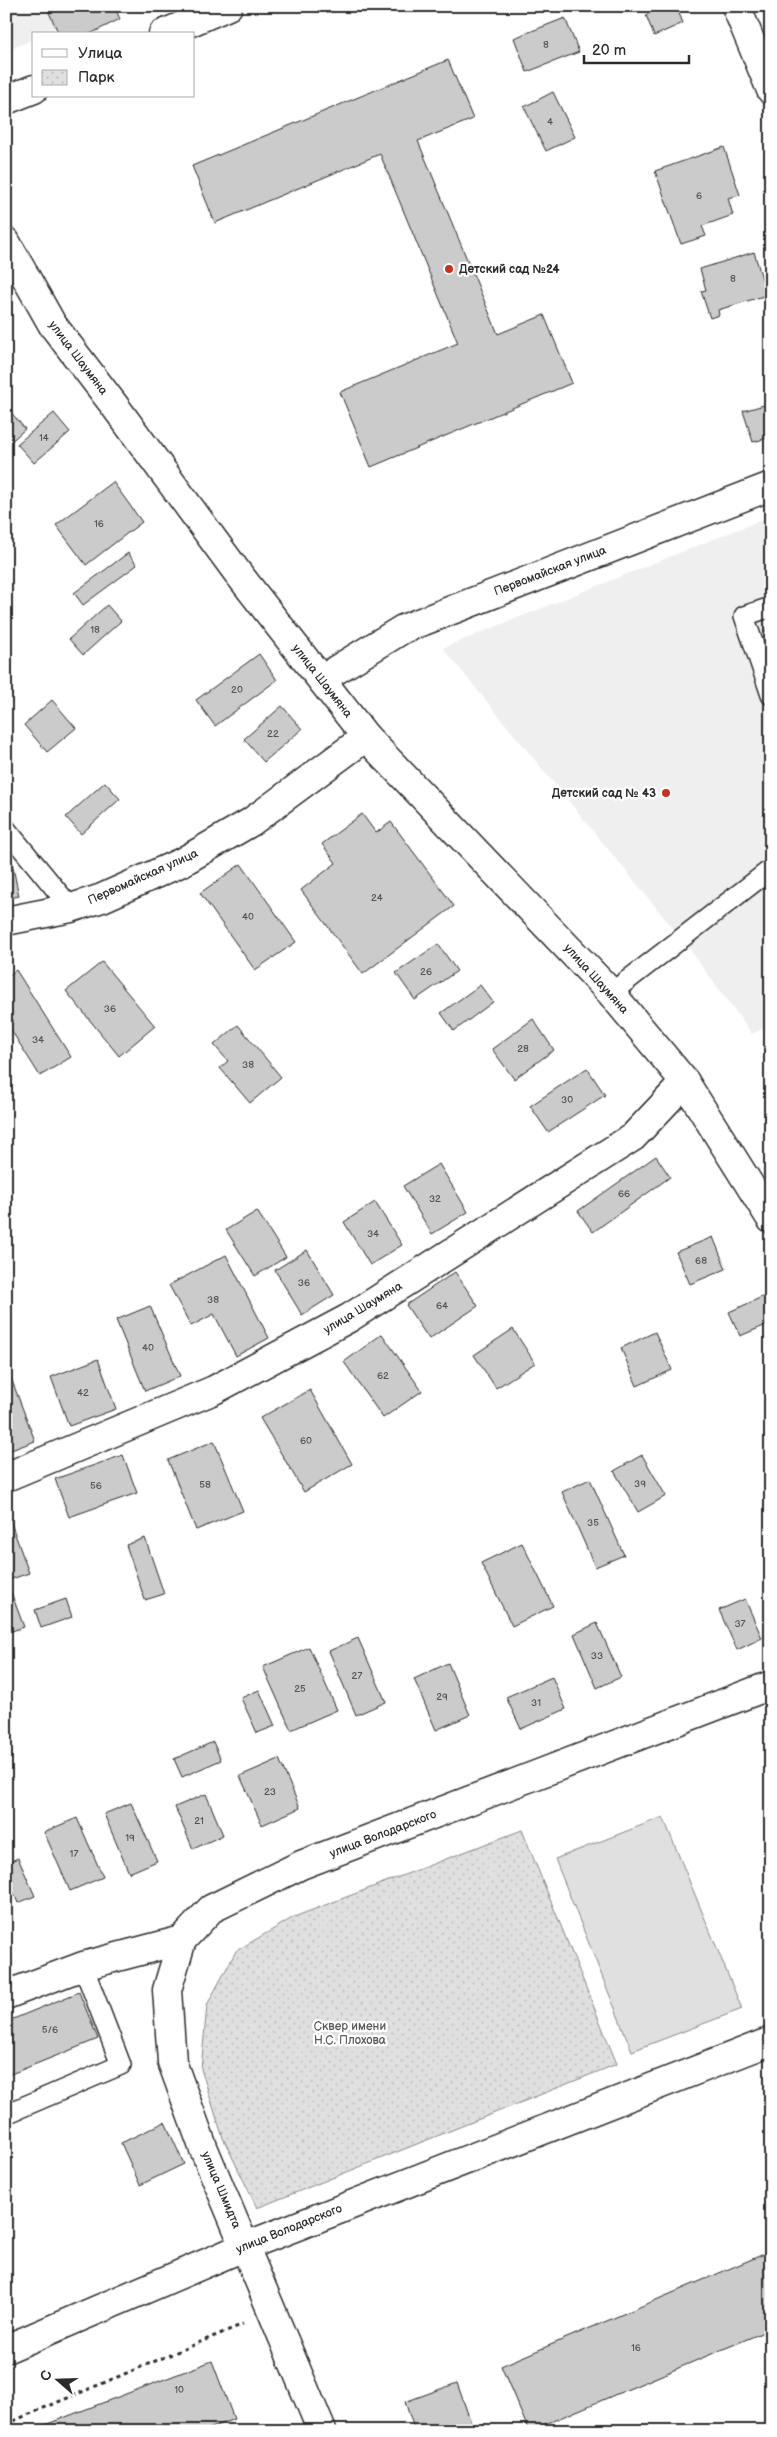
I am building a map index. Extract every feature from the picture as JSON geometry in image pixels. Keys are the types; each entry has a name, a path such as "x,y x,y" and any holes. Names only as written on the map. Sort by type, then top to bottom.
{"main road":[{"path":"168,32 228,6"},
{"path":"736,6 771,90"},
{"path":"6,100 32,90"},
{"name":"улица Шаумяна","path":"6,242 52,324 237,572 366,737 611,993 685,1082 771,1219"},
{"name":"Первомайская улица","path":"336,670 403,629 771,486"},
{"name":"Первомайская улица","path":"6,921 71,908 102,898 182,862 244,826 366,737"},
{"name":"улица Шаумяна","path":"6,1477 214,1390 349,1318 633,1137 685,1082"},
{"name":"улица Володарского","path":"182,1940 212,1909 301,1865 771,1685"},
{"path":"6,1994 83,1966 182,1940"},
{"name":"улица Шмидта","path":"182,1940 167,1990 172,2062 203,2147 322,2431"},
{"name":"улица Володарского","path":"6,2349 246,2246 771,2041"}],"lane":[{"path":"771,607 744,616 771,695"},
{"path":"6,829 71,908"},
{"path":"611,993 771,869"},
{"path":"6,2114 121,2065 83,1966"}],"path":[{"path":"6,2424 273,2312"}],"shaded area":[{"path":"6,6 102,6 48,32 32,32 32,40 6,51"},
{"name":"Детский сад № 43","path":"771,516 771,1025 752,1034 681,938 443,648"}],"green space":[{"path":"663,1817 742,2009 632,2051 555,1859"},
{"name":"Сквер имени Н.С. Плохова","path":"522,1830 617,2064 257,2208 223,2138 201,2069 207,2005 236,1951 294,1917"}],"building":[{"path":"46,6 114,6 120,19 94,32 58,32"},
{"path":"666,6 676,6 683,23 654,36 646,15"},
{"path":"565,18 579,52 527,72 514,38"},
{"name":"Детский сад №24","path":"448,60 473,119 418,141 498,334 544,315 572,383 371,467 340,392 458,343 380,154 215,223 192,166"},
{"path":"553,92 575,137 546,151 524,107"},
{"path":"724,147 740,195 728,198 733,215 702,226 706,236 681,244 655,171"},
{"path":"754,252 767,295 718,310 719,315 710,318 701,291 706,290 700,269"},
{"path":"771,403 771,437 753,442 743,411"},
{"path":"9,410 25,429 6,446 6,412"},
{"path":"54,413 70,432 34,463 17,444"},
{"path":"113,482 142,522 86,565 56,525"},
{"path":"128,553 137,565 83,605 74,593"},
{"path":"107,605 121,621 83,655 69,639"},
{"path":"771,628 771,646 765,630"},
{"path":"259,654 277,680 215,726 196,700"},
{"path":"6,686 13,693 6,698"},
{"path":"52,700 76,728 47,752 24,725"},
{"path":"282,706 302,729 264,762 244,739"},
{"path":"105,782 120,799 81,834 66,817"},
{"path":"362,814 376,833 391,822 454,906 363,974 301,890 336,863 322,844"},
{"path":"10,853 19,896 6,899 6,854"},
{"path":"241,864 296,942 255,970 200,893"},
{"path":"438,944 457,971 415,1000 396,973"},
{"path":"102,962 155,1026 119,1056 66,991"},
{"path":"16,970 71,1057 40,1076 6,1022 6,977"},
{"path":"480,985 493,1002 454,1031 441,1013"},
{"path":"533,1019 554,1050 514,1079 492,1049"},
{"path":"238,1025 281,1077 250,1103 220,1068 228,1061 214,1045"},
{"path":"587,1068 605,1095 548,1132 530,1106"},
{"path":"656,1156 670,1177 593,1232 578,1211"},
{"path":"439,1164 468,1212 432,1234 403,1186"},
{"path":"375,1202 402,1245 370,1265 344,1222"},
{"path":"257,1211 286,1257 255,1276 226,1230"},
{"path":"713,1237 726,1269 690,1284 676,1252"},
{"path":"307,1250 334,1295 302,1315 275,1270"},
{"path":"226,1255 269,1338 236,1356 214,1314 191,1326 169,1285"},
{"path":"455,1272 478,1306 429,1339 406,1305"},
{"path":"771,1293 771,1323 740,1336 729,1312"},
{"path":"150,1306 180,1376 145,1391 116,1320"},
{"path":"513,1329 535,1363 496,1388 474,1355"},
{"path":"655,1332 672,1370 637,1386 621,1348"},
{"path":"382,1334 422,1391 383,1418 344,1362"},
{"path":"98,1359 116,1409 69,1426 51,1377"},
{"path":"6,1365 35,1441 6,1452"},
{"path":"310,1390 352,1464 304,1492 260,1418"},
{"path":"214,1441 243,1511 196,1530 168,1460"},
{"path":"123,1455 137,1493 69,1517 55,1479"},
{"path":"642,1455 666,1496 638,1512 614,1471"},
{"path":"590,1479 624,1555 595,1567 562,1492"},
{"path":"6,1509 29,1573 6,1581"},
{"path":"145,1538 164,1594 145,1600 126,1545"},
{"path":"522,1543 553,1606 512,1626 481,1563"},
{"path":"9,1587 24,1627 6,1633 6,1588"},
{"path":"66,1599 72,1617 41,1628 35,1610"},
{"path":"745,1599 762,1638 737,1650 719,1610"},
{"path":"597,1623 621,1677 597,1688 574,1634"},
{"path":"358,1638 386,1702 356,1715 329,1651"},
{"path":"309,1647 337,1710 291,1730 263,1667"},
{"path":"448,1663 470,1715 436,1730 414,1679"},
{"path":"552,1677 566,1709 521,1729 506,1697"},
{"path":"259,1690 275,1726 257,1733 241,1698"},
{"path":"213,1742 221,1760 182,1777 174,1759"},
{"path":"279,1759 300,1808 262,1825 240,1776"},
{"path":"206,1794 223,1835 193,1849 175,1807"},
{"path":"131,1803 157,1861 129,1873 104,1814"},
{"path":"77,1818 103,1877 70,1891 44,1832"},
{"path":"18,1858 35,1896 18,1903 6,1875 6,1863"},
{"path":"79,1992 98,2039 6,2076 6,2022"},
{"path":"165,2122 184,2164 140,2185 121,2143"},
{"path":"771,2251 771,2329 529,2431 501,2366"},
{"path":"212,2361 234,2419 204,2431 29,2431"},
{"path":"457,2383 474,2431 415,2431 405,2402"}],"place":[{"name":"Детский сад №24","path":"449,269"},
{"name":"Детский сад № 43","path":"666,793"}]}
